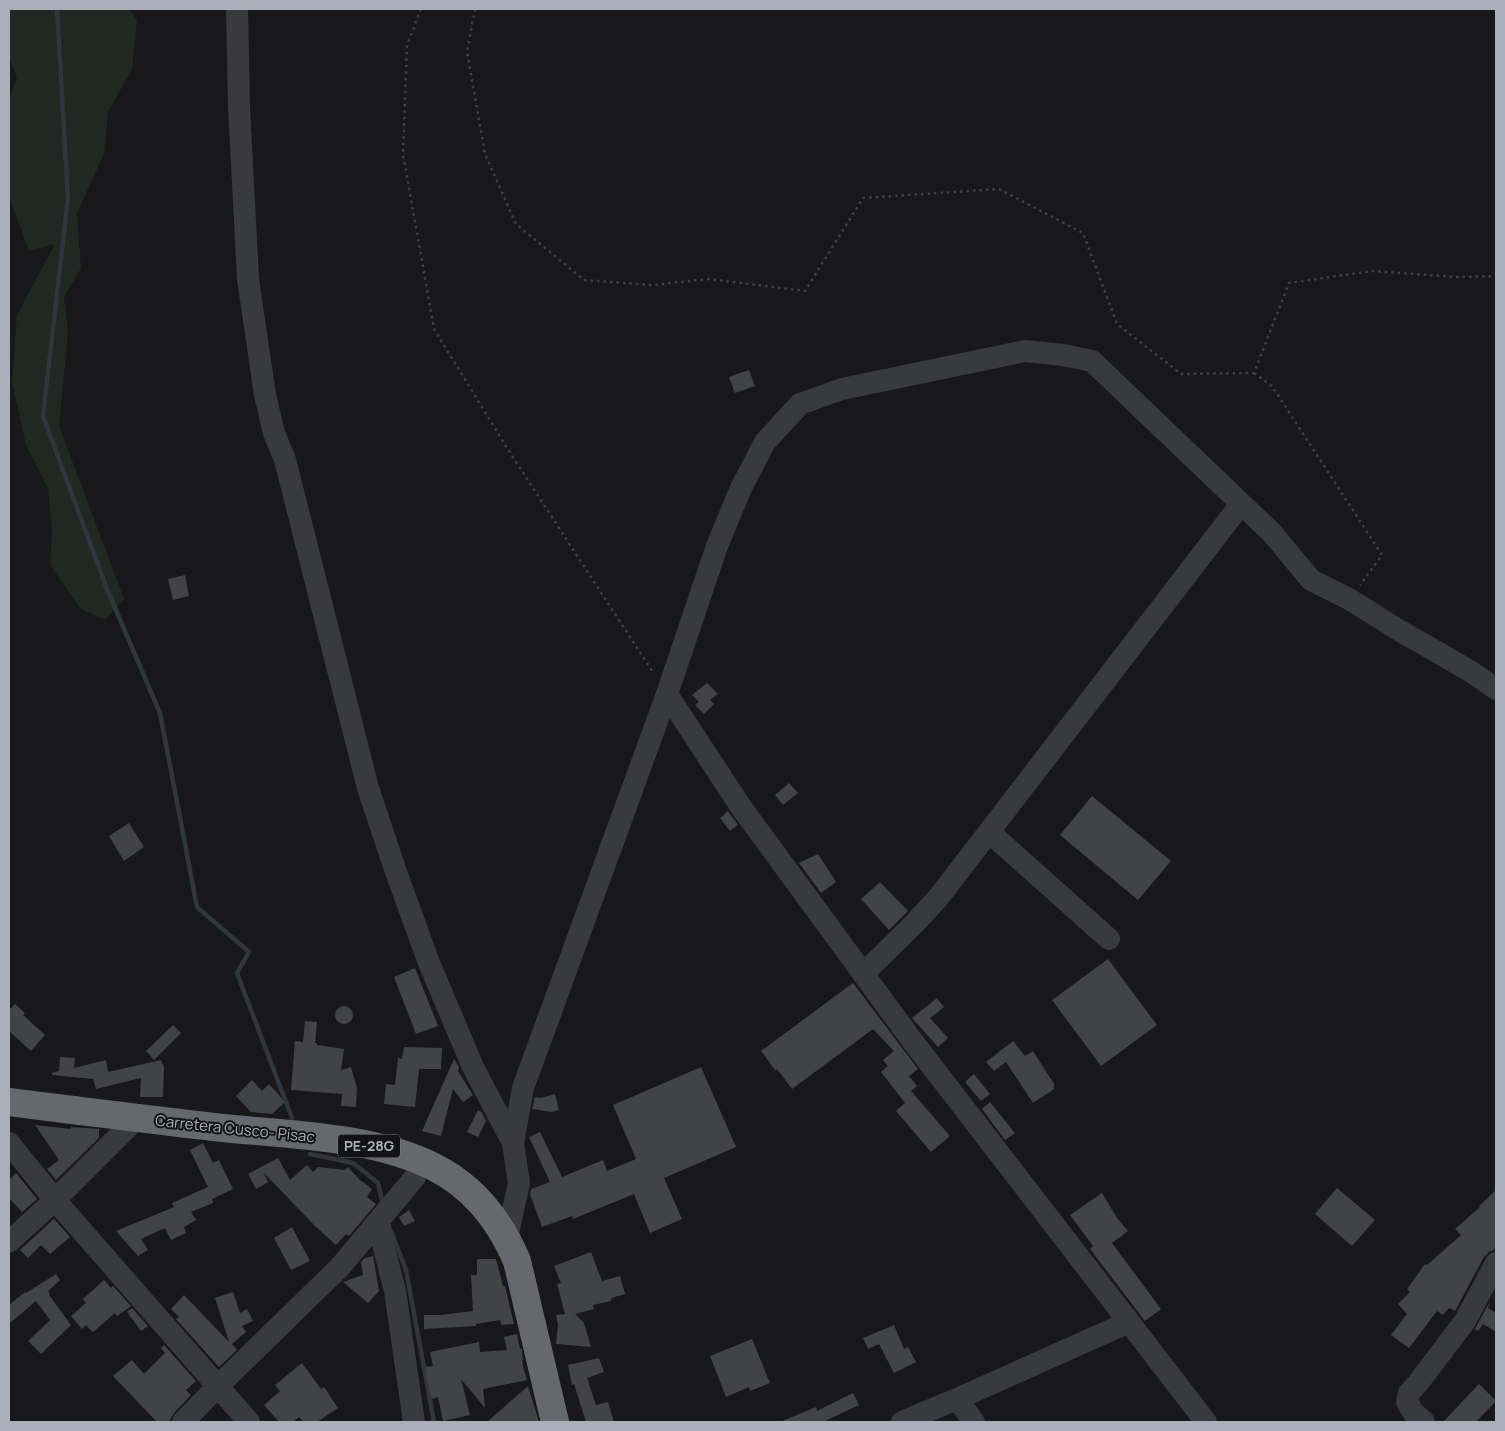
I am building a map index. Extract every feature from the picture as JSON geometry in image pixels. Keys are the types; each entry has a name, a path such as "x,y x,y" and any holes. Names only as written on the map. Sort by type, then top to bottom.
{"highway":[{"name":"Carretera Cusco- Pisac","path":"9,1102 136,1119 319,1138 392,1150 436,1168 472,1193 497,1222 507,1238 517,1261 556,1422"}],"street":[{"path":"237,9 239,107 248,279 265,395 274,433 285,460 368,788 430,963 473,1067 512,1143 519,1182 507,1238"},
{"path":"512,1143 524,1088 667,694 717,546 742,488 765,442 800,404 842,389 1025,351 1062,355 1092,362 1272,533 1311,580 1349,599 1470,671 1496,689"},
{"path":"863,974 938,898 1241,504"},
{"path":"667,694 741,807 914,1043 1206,1422"},
{"path":"989,832 1109,939"},
{"path":"9,1242 55,1200 136,1119"},
{"path":"9,1143 55,1200 249,1422"},
{"path":"183,1422 340,1266 415,1177 422,1162"},
{"path":"379,1221 395,1291 414,1422"},
{"path":"1424,1422 1413,1412 1407,1402 1408,1393 1465,1321 1496,1263"},
{"path":"902,1422 1129,1322"},
{"path":"957,1399 974,1422"}],"path":[{"path":"420,9 407,45 403,154 434,329 507,448 667,694"},
{"path":"475,9 466,52 485,154 516,224 584,280 652,285 709,279 805,292 864,198 1000,189 1083,232 1117,324 1180,374 1254,373 1272,386 1382,554 1349,599"},
{"path":"1254,373 1289,283 1372,271 1458,277 1496,276"}],"shaded area":[{"path":"9,9 129,9 137,20 132,69 108,112 104,154 77,213 81,268 64,297 68,331 59,426 124,599 105,620 81,609 50,565 52,532 48,488 26,445 12,382 17,315 55,244 29,251 12,204 9,201 9,98 17,78 9,57"}],"building":[{"path":"749,370 755,386 735,393 729,377"},
{"path":"185,575 189,596 173,600 168,579"},
{"path":"707,683 718,694 710,700 714,704 704,714 695,705 699,702 692,695"},
{"path":"789,783 798,793 783,805 775,795"},
{"path":"1092,796 1171,861 1138,900 1060,835"},
{"path":"728,811 738,825 730,831 720,818"},
{"path":"129,823 144,847 124,861 109,836"},
{"path":"818,854 836,882 821,893 799,863"},
{"path":"880,882 908,911 889,930 861,899"},
{"path":"1108,959 1157,1025 1101,1066 1052,1000"},
{"path":"415,968 438,1026 416,1034 394,977"},
{"path":"853,983 918,1069 909,1076 917,1086 911,1091 950,1136 931,1152 896,1111 905,1103 881,1072 888,1066 883,1060 894,1051 873,1029 792,1089 761,1051"},
{"path":"937,998 944,1007 930,1018 948,1038 938,1047 912,1018"},
{"path":"15,1004 25,1013 23,1015 45,1035 31,1051 9,1031 9,1010"},
{"path":"344,1006 350,1009 353,1015 350,1021 344,1024 338,1021 335,1015 338,1009"},
{"path":"305,1021 317,1022 315,1043 317,1045 344,1049 341,1070 351,1067 357,1088 356,1107 341,1106 342,1094 291,1090 295,1041 303,1042"},
{"path":"173,1025 181,1033 154,1060 146,1051"},
{"path":"1013,1041 1025,1056 1033,1051 1054,1084 1054,1089 1033,1103 1006,1062 994,1071 986,1062"},
{"path":"404,1047 442,1048 441,1069 419,1069 415,1107 384,1104 386,1084 395,1085 398,1058 402,1059"},
{"path":"60,1057 75,1058 74,1068 106,1060 108,1072 161,1060 164,1067 163,1097 140,1097 141,1078 96,1089 93,1079 52,1075 52,1073 59,1071"},
{"path":"454,1059 459,1067 458,1071 473,1095 463,1102 453,1089 441,1136 422,1131"},
{"path":"701,1067 736,1147 664,1178 682,1219 650,1233 634,1194 573,1219 572,1216 542,1227 530,1194 531,1189 550,1182 529,1137 540,1132 562,1177 603,1160 607,1171 636,1159 613,1105"},
{"path":"974,1074 990,1094 981,1101 965,1082"},
{"path":"252,1080 262,1091 269,1084 285,1102 272,1114 251,1112 236,1096"},
{"path":"555,1094 559,1110 552,1112 532,1109 535,1097 541,1098"},
{"path":"990,1102 1015,1133 1005,1140 982,1109"},
{"path":"478,1110 486,1121 478,1137 467,1132"},
{"path":"35,1125 71,1129 71,1127 99,1129 99,1138 56,1180 47,1169 59,1160"},
{"path":"203,1143 213,1163 219,1160 233,1189 212,1199 213,1203 191,1212 196,1220 184,1227 186,1233 171,1240 165,1228 141,1239 148,1250 138,1256 116,1231 174,1207 172,1203 208,1187 190,1150"},
{"path":"278,1158 290,1180 307,1165 313,1172 318,1167 345,1170 348,1167 372,1189 367,1197 376,1204 349,1236 346,1234 336,1245 264,1173 268,1182 256,1189 248,1174"},
{"path":"16,1173 37,1199 22,1212 9,1198 9,1180"},
{"path":"1337,1188 1375,1220 1352,1246 1315,1214"},
{"path":"1496,1190 1496,1244 1494,1250 1484,1257 1455,1311 1449,1308 1443,1315 1437,1311 1409,1348 1391,1335 1407,1314 1398,1304 1410,1292 1407,1289 1425,1264 1427,1265 1461,1235 1455,1229"},
{"path":"1102,1193 1117,1218 1128,1231 1112,1243 1161,1309 1145,1321 1090,1249 1093,1246 1070,1215"},
{"path":"409,1210 415,1221 404,1226 399,1217"},
{"path":"54,1219 70,1237 50,1254 41,1245 28,1258 20,1250"},
{"path":"292,1227 310,1261 291,1270 274,1238"},
{"path":"591,1252 602,1281 620,1276 625,1294 611,1298 611,1301 593,1305 594,1309 575,1314 584,1323 591,1347 556,1344 558,1324 556,1315 565,1314 557,1284 561,1283 554,1266"},
{"path":"373,1256 379,1291 368,1303 343,1282 363,1275 361,1262 365,1258"},
{"path":"477,1259 496,1259 514,1324 501,1325 500,1320 476,1324 476,1326 424,1329 424,1315 473,1311 471,1275 477,1275"},
{"path":"56,1274 60,1280 48,1291 49,1295 71,1325 41,1354 28,1341 50,1320 36,1301 9,1324 9,1305 25,1292"},
{"path":"104,1280 111,1288 113,1286 131,1306 117,1316 115,1313 93,1332 86,1325 82,1329 71,1316 86,1303 83,1299"},
{"path":"233,1292 240,1313 247,1309 253,1321 242,1326 246,1332 232,1344 237,1350 219,1367 176,1319 179,1317 171,1309 184,1295 229,1342 215,1298"},
{"path":"1490,1301 1488,1308 1496,1313 1496,1332 1483,1324 1478,1331 1475,1329"},
{"path":"132,1308 148,1326 141,1331 127,1312"},
{"path":"894,1325 904,1349 908,1347 916,1362 894,1373 879,1344 868,1349 863,1338"},
{"path":"517,1334 520,1349 522,1349 523,1367 527,1380 483,1389 485,1408 461,1379 470,1415 443,1421 438,1397 432,1399 427,1381 426,1367 433,1366 430,1352 479,1342 480,1352 507,1350 504,1337"},
{"path":"752,1339 770,1383 750,1391 749,1387 726,1397 710,1356"},
{"path":"164,1345 196,1381 186,1390 191,1395 170,1420 168,1422 157,1422 113,1376 132,1360 144,1374 165,1353 161,1348"},
{"path":"599,1358 604,1372 587,1378 596,1405 608,1402 614,1422 586,1422 574,1384 572,1385 568,1365"},
{"path":"302,1363 321,1389 324,1387 338,1408 317,1422 304,1422 299,1417 293,1422 279,1422 264,1405 280,1391 275,1385"},
{"path":"1479,1384 1496,1401 1476,1422 1443,1422"},
{"path":"528,1386 539,1422 487,1422"},
{"path":"853,1393 859,1405 823,1422 780,1422 816,1407 817,1411"}],"waterway":[{"path":"57,9 68,198 43,416 107,589 160,713 197,907 249,952 237,973 292,1118"},
{"path":"310,1154 353,1163 378,1183 383,1205"},
{"path":"391,1231 406,1270 434,1422"}]}
